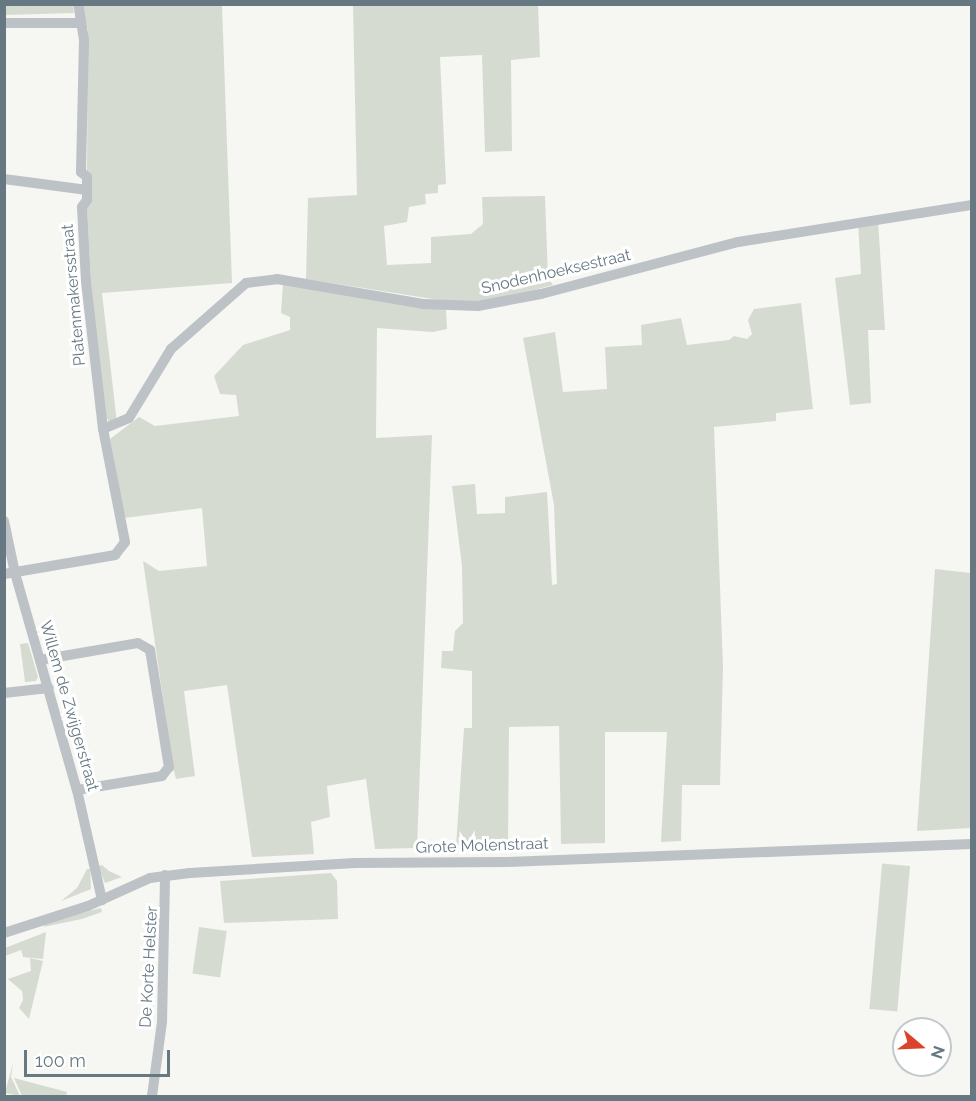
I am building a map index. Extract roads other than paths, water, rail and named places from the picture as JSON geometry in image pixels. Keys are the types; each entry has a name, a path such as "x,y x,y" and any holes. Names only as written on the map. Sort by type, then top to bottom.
{"street":[{"name":"Platenmakersstraat","path":"10,574 115,555 122,549 124,542 103,429 86,281 82,207 87,200 87,177 81,172 81,23 78,4"},
{"path":"4,22 81,23"},
{"path":"4,179 87,190"},
{"name":"Snodenhoeksestraat","path":"103,429 129,418 171,349 246,283 277,279 423,304 478,306 541,294 738,242 972,205"},
{"name":"Willem de Zwijgerstraat","path":"4,521 10,574 49,688 77,790 102,900"},
{"path":"40,660 138,643 150,650 168,767 162,776 77,790"},
{"path":"4,693 49,688"},
{"name":"Grote Molenstraat","path":"4,933 102,900 150,878 165,876 355,863 494,862 972,844"},
{"name":"De Korte Helster","path":"152,1096 162,1022 165,876"}]}
